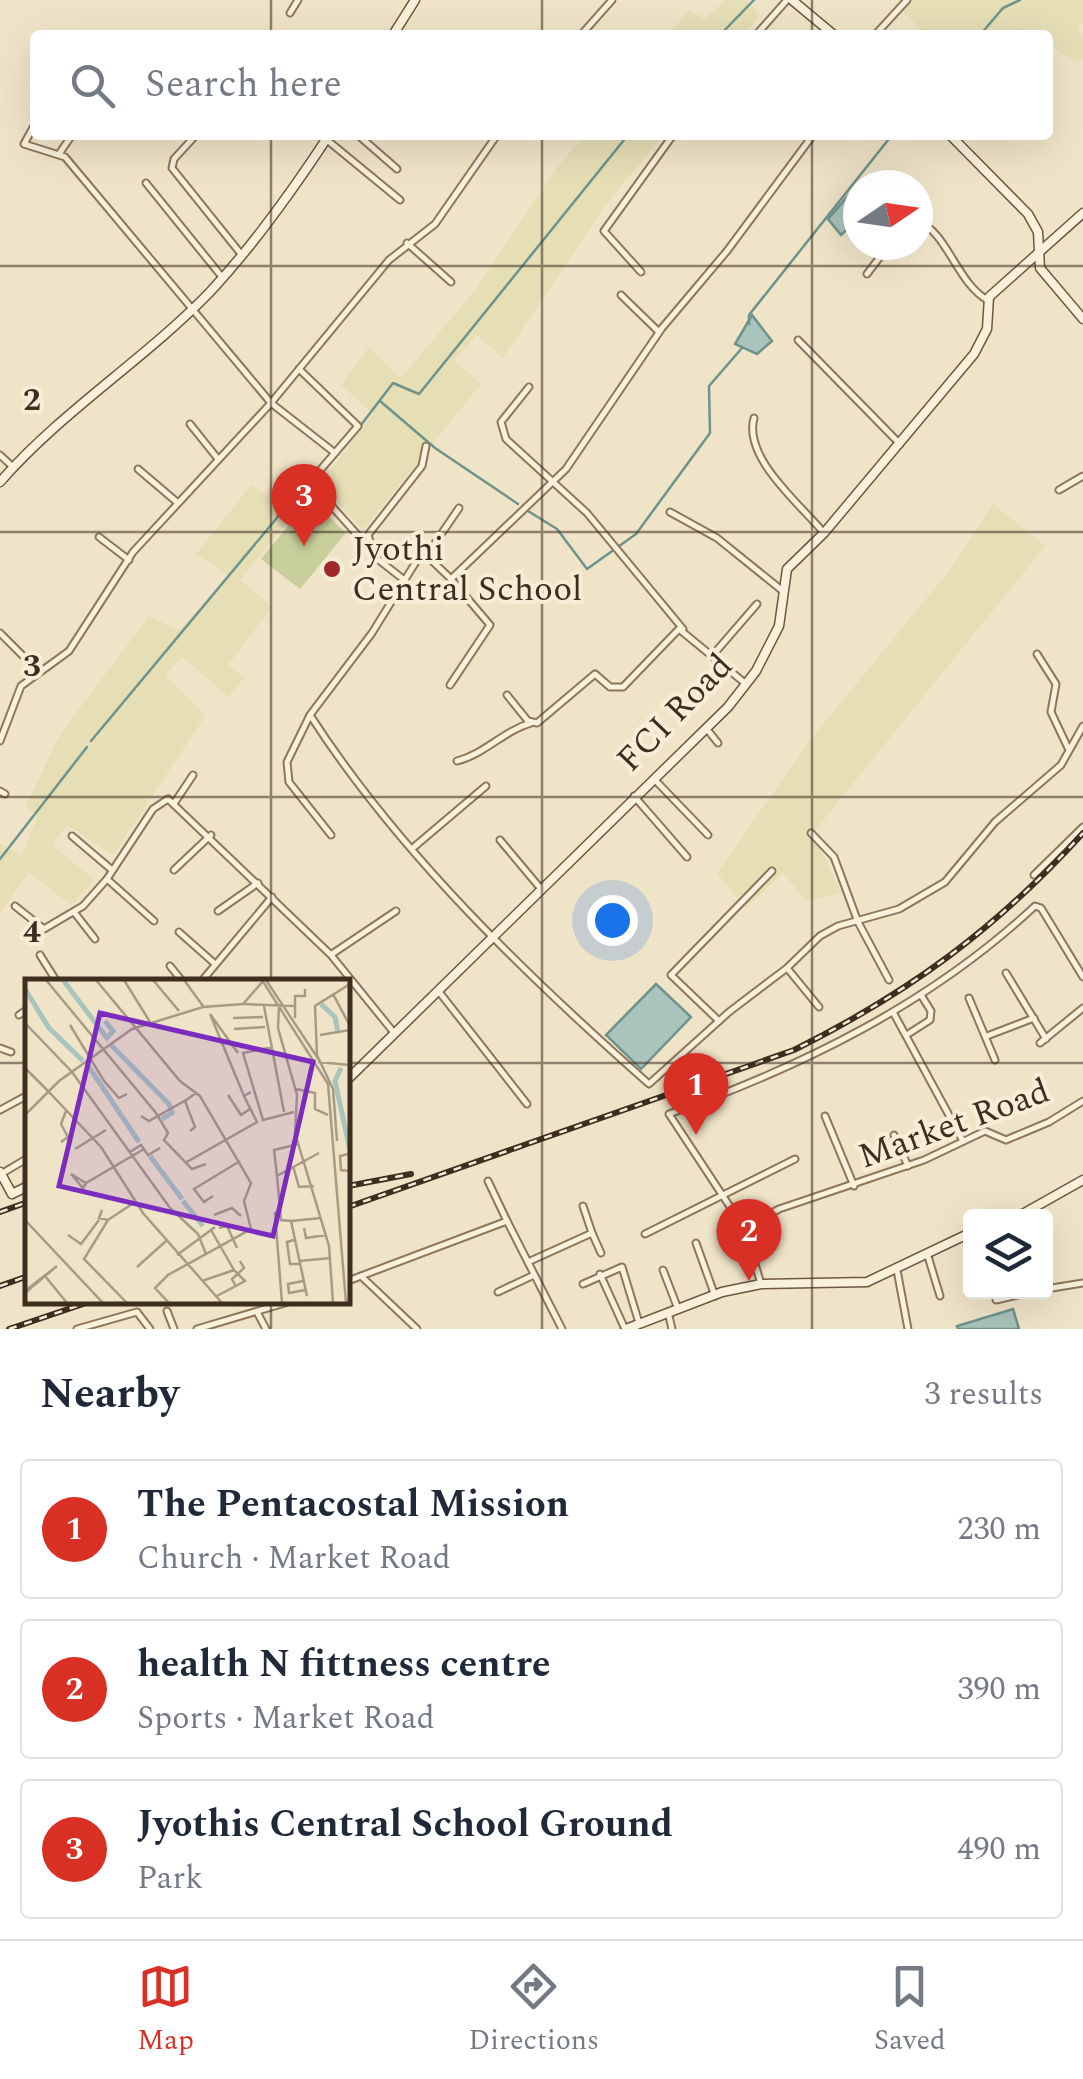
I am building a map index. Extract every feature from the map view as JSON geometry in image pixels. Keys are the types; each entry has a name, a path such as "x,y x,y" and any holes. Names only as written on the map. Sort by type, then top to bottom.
{"street":[{"path":"290,13 298,0"},
{"path":"395,30 414,0"},
{"path":"585,30 612,0"},
{"path":"761,30 790,0 828,30"},
{"path":"893,0 899,7"},
{"path":"879,30 907,0"},
{"path":"30,133 24,144 59,154 271,403 335,453"},
{"path":"59,154 69,140"},
{"path":"191,140 174,159 172,168 241,254"},
{"path":"0,482 222,277 292,192 323,140"},
{"path":"329,140 400,200"},
{"path":"364,140 397,169"},
{"path":"0,741 17,693 38,671 69,651 129,560 271,403 407,243 435,224 494,140"},
{"path":"641,272 604,230 669,140"},
{"path":"451,579 555,482 660,332 735,241 809,140"},
{"path":"955,140 1028,214 1038,232 1040,268 1083,319"},
{"path":"146,183 222,277"},
{"path":"933,236 974,294 989,301 1040,249 1083,213"},
{"path":"407,243 451,282"},
{"path":"868,274 878,260"},
{"path":"621,296 660,332"},
{"name":"FCI Road","path":"350,1074 440,993 746,684 779,626 786,569 824,533 974,354 987,329 989,301"},
{"path":"798,340 900,444"},
{"path":"299,369 358,426 310,482 362,540"},
{"path":"529,387 501,422 502,430 555,482 683,629 746,684"},
{"path":"754,418 750,431 756,450 824,533"},
{"path":"190,424 218,459"},
{"path":"403,580 375,557 368,535 422,466 426,446"},
{"path":"0,456 13,467"},
{"path":"138,469 178,503"},
{"path":"1059,490 1083,476"},
{"path":"332,835 289,782 286,769 310,714 372,633 419,557 427,556 459,508"},
{"path":"670,512 717,538 784,592"},
{"path":"99,537 129,560"},
{"path":"427,556 490,625 450,685"},
{"path":"712,656 757,604"},
{"path":"457,761 474,757 510,730 531,724 596,674 610,687 622,687 674,633 683,629"},
{"path":"0,633 38,671"},
{"path":"1037,654 1056,684 1051,712 1068,748"},
{"path":"507,695 531,724"},
{"path":"310,714 379,814 586,1028 649,1084 719,1021 788,968 820,936 899,909 944,882 995,822 1061,765 1083,726"},
{"path":"706,728 718,743"},
{"path":"175,802 194,775"},
{"path":"653,778 708,835"},
{"path":"414,848 486,786"},
{"path":"634,796 688,857"},
{"path":"15,906 42,929 74,912 107,879 158,802 175,802 331,955 395,1034"},
{"path":"1034,875 1083,826"},
{"path":"811,833 834,857 858,922 889,980"},
{"path":"174,870 211,835"},
{"path":"72,836 112,870"},
{"path":"500,840 541,889"},
{"path":"719,1021 671,975 772,871"},
{"path":"107,879 154,920"},
{"path":"218,911 258,883"},
{"path":"203,979 272,897"},
{"path":"762,1284 744,1228 669,1114 744,1087 854,1036 984,954 1035,906 1041,908 1080,964 1083,977"},
{"path":"331,955 396,911"},
{"path":"74,912 95,939"},
{"path":"180,932 215,964"},
{"path":"40,955 56,979"},
{"path":"170,966 181,979"},
{"path":"788,968 818,1007"},
{"path":"1006,973 1034,1018 1043,1041 1083,1008"},
{"path":"440,993 526,1104"},
{"path":"908,1034 930,1020 931,1011 920,995"},
{"path":"969,998 995,1060"},
{"path":"19,1015 25,1011"},
{"path":"893,1012 963,1140"},
{"path":"1078,1015 1083,1023"},
{"path":"986,1036 1034,1018"},
{"path":"0,1048 11,1052"},
{"path":"0,1110 25,1097"},
{"name":"Market Road","path":"744,1228 778,1209 908,1166 988,1131 1006,1140 1050,1122 1083,1101"},
{"path":"825,1116 854,1186"},
{"path":"894,1135 908,1166"},
{"path":"645,1234 795,1159"},
{"path":"25,1160 1,1173 12,1194 25,1188"},
{"path":"1031,1209 1083,1180"},
{"path":"488,1181 562,1329"},
{"path":"583,1206 601,1254"},
{"path":"350,1279 507,1221"},
{"path":"528,1262 592,1233"},
{"path":"631,1327 715,1296 762,1284 866,1282 963,1236"},
{"path":"696,1244 715,1296"},
{"path":"926,1253 940,1296"},
{"path":"583,1284 622,1267 631,1327"},
{"path":"664,1270 673,1310 672,1329"},
{"path":"897,1270 908,1329"},
{"path":"600,1274 631,1327"},
{"path":"498,1292 534,1275"},
{"path":"361,1276 417,1329"},
{"path":"1053,1288 1083,1284"},
{"path":"996,1300 1000,1299"},
{"path":"197,1329 282,1304"},
{"path":"168,1311 174,1329"},
{"path":"77,1329 137,1312 150,1329"},
{"path":"257,1312 266,1329"}],"shaded area":[{"path":"726,0 745,0 760,15 748,30 673,30 689,11 705,19"},
{"path":"912,0 1083,0 1083,23 1078,28 1083,35 1083,59 1078,63 1053,47 1053,30 921,30 902,10"},
{"path":"580,140 659,140 605,206 503,358 477,335 454,360 481,384 363,530 320,484 373,414 341,385 369,347 401,378 475,290"},
{"path":"283,480 310,494 240,580 272,607 228,665 244,678 229,697 182,657 165,675 206,715 113,855 67,825 52,845 95,880 71,905 29,872 0,913 0,843 22,856 38,816 25,807 61,733 149,616 179,630 230,576 196,554 251,485 269,497"},
{"path":"993,504 1045,546 813,833 841,893 806,901 783,873 746,908 717,873 810,740 949,571"}],"green space":[{"path":"310,499 346,533 300,589 261,559"}],"water":[{"path":"843,202 843,233 828,219"},
{"path":"752,315 772,341 757,354 735,344"},
{"path":"656,984 691,1017 641,1069 606,1035"},
{"path":"1013,1309 1019,1329 957,1326"}],"waterway":[{"path":"725,30 754,0"},
{"path":"984,30 1003,8 1020,0"},
{"path":"361,425 393,383 419,394 624,140"},
{"path":"749,324 749,315 888,140"},
{"path":"528,511 557,529 587,569 636,534 710,433 709,386 742,348"},
{"path":"380,401 435,448 518,504"},
{"path":"317,479 343,447"},
{"path":"91,741 281,513 308,487"},
{"path":"0,859 87,747"}],"railway":[{"path":"350,1206 794,1050 876,1005 949,956 1017,899 1083,833"},
{"path":"350,1186 411,1174"},
{"path":"0,1212 25,1203"},
{"path":"0,1286 25,1277"},
{"path":"9,1329 83,1304"}],"place":[{"name":"Jyothis Central School Ground","path":"304,546"},
{"name":"Jyothi Central School","path":"332,569"},
{"name":"The Pentacostal Mission","path":"696,1135"},
{"name":"health N fittness centre","path":"749,1281"}]}
